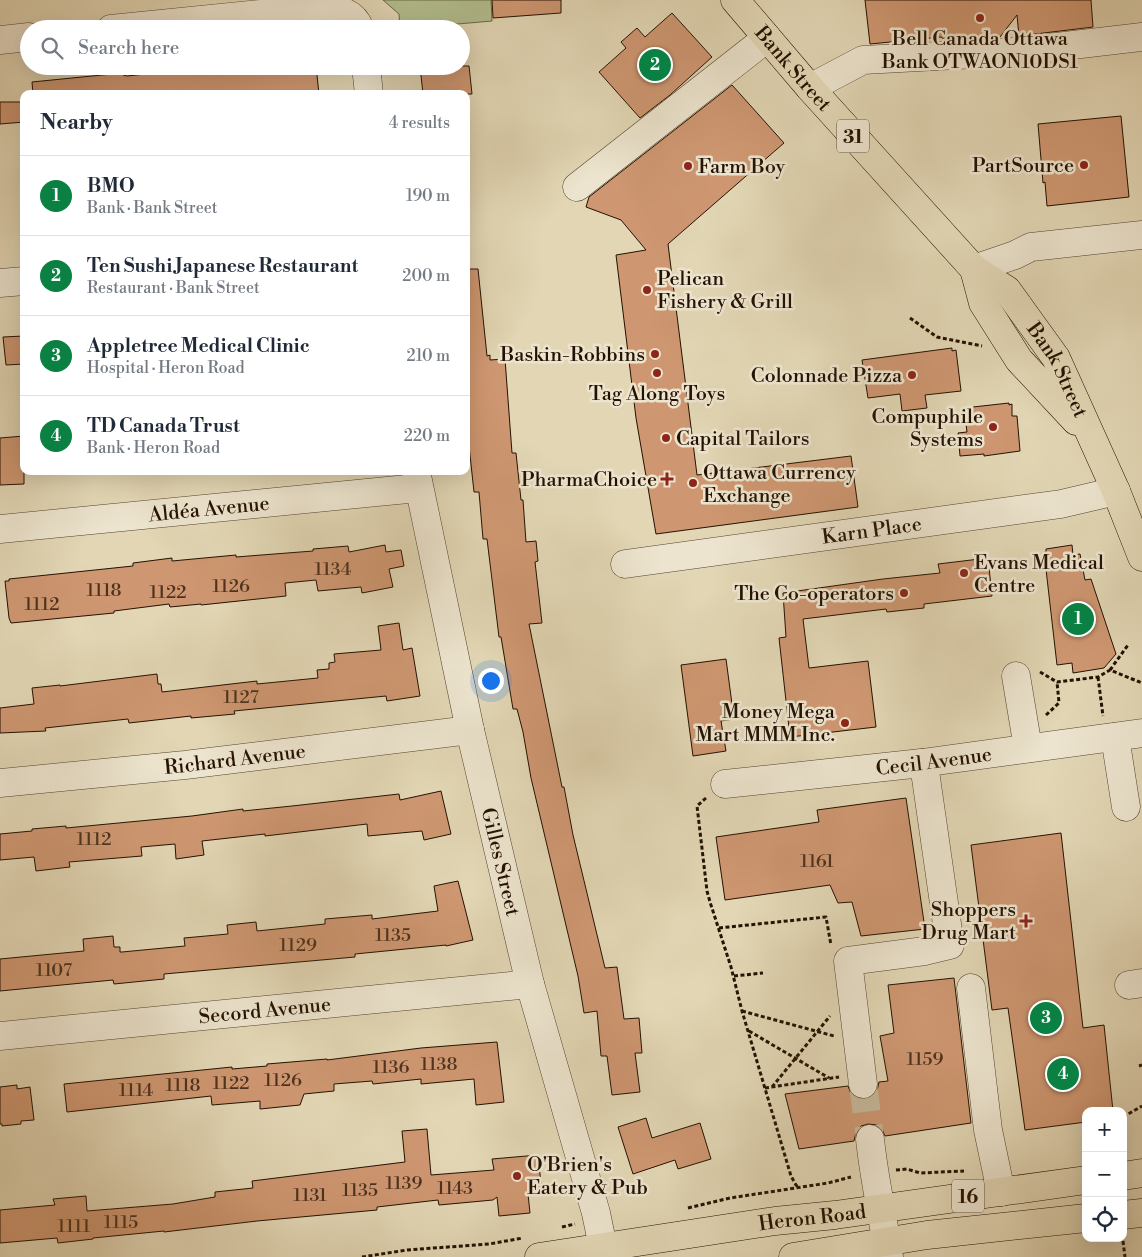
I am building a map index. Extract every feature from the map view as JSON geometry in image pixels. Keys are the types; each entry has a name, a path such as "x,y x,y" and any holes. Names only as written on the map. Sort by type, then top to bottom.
{"main road":[{"name":"Bank Street","path":"735,0 810,88 974,269 983,303 1020,360 1090,437 1116,491 1142,557"},
{"path":"1127,1176 1142,1174"},
{"name":"Heron Road","path":"532,1247 603,1248 775,1221 1082,1181"},
{"path":"1127,1225 1142,1213"},
{"name":"Heron Road","path":"793,1257 887,1249 1082,1219"}],"street":[{"path":"201,20 320,8 344,11 355,20"},
{"path":"810,88 863,60 1013,52 1142,37"},
{"path":"0,40 20,38"},
{"path":"578,187 767,38"},
{"path":"367,75 369,90"},
{"path":"974,269 1031,247 1142,235"},
{"path":"0,283 20,281"},
{"name":"Aldéa Avenue","path":"0,529 417,480"},
{"name":"Gilles Street","path":"417,480 470,730 530,984 596,1213 603,1248"},
{"name":"Karn Place","path":"625,564 1062,504 1116,491"},
{"path":"1028,674 1028,748"},
{"name":"Richard Avenue","path":"0,783 185,765 470,730"},
{"path":"1109,730 1126,808"},
{"name":"Cecil Avenue","path":"725,784 922,763 1028,748 1109,730 1142,733"},
{"path":"853,1080 848,961 925,950 950,944 926,778 922,763"},
{"name":"Secord Avenue","path":"0,1036 530,984"},
{"path":"971,988 988,1130 1001,1192"},
{"path":"870,1139 872,1164 882,1208 887,1249"}],"path":[{"path":"910,318 937,337 982,346"},
{"path":"1028,674 1056,682 1098,677 1110,670 1128,645"},
{"path":"1110,670 1142,683"},
{"path":"1098,677 1109,730"},
{"path":"725,784 696,806 707,891 734,976 742,1011 791,1176 799,1188"},
{"path":"718,928 826,917 832,950"},
{"path":"734,976 762,973"},
{"path":"742,1011 835,1036"},
{"path":"772,1087 834,1011"},
{"path":"748,1031 829,1078"},
{"path":"766,1088 829,1078 853,1080"},
{"path":"1127,1115 1142,1106"},
{"path":"891,1170 907,1169 920,1173"},
{"path":"679,1210 730,1198 838,1182"},
{"path":"555,1231 568,1225 578,1224"},
{"path":"1124,1242 1125,1257"},
{"path":"362,1257 408,1250 489,1244 532,1247"}],"green space":[{"path":"383,0 491,0 492,21 470,23 470,20 399,20 399,14"}],"building":[{"path":"492,0 561,0 561,13 493,18"},
{"name":"Bell Canada Ottawa Bank OTWAON10DS1","path":"865,0 1091,0 1093,27 1019,36 1017,15 1000,37 945,40 941,37 870,44"},
{"path":"672,13 712,57 670,95 640,118 599,72 626,48 621,42 637,28 645,37"},
{"path":"102,75 317,75 319,90 33,90 32,82"},
{"path":"421,75 470,75 472,94 470,94 470,90 423,90"},
{"path":"732,85 784,143 668,244 697,475 851,456 858,507 656,534 636,418 616,255 646,250 621,220 586,207 589,197"},
{"path":"0,102 20,102 20,122 0,124"},
{"name":"PartSource","path":"1121,116 1129,197 1047,206 1038,124"},
{"path":"470,269 478,269 487,356 490,355 490,360 505,359 512,453 516,453 521,500 523,500 526,542 536,541 538,561 535,562 542,623 529,624 562,787 564,787 573,835 605,968 617,967 624,1019 639,1018 642,1053 635,1053 640,1092 612,1095 607,1056 601,1056 597,1011 584,1013 578,976 531,778 523,732 517,709 513,709 501,637 499,637 487,539 483,539 479,492 474,492 470,457"},
{"path":"20,336 20,364 6,365 3,337"},
{"name":"Colonnade Pizza","path":"952,348 952,351 956,350 961,391 925,395 927,408 902,411 900,394 868,398 862,360"},
{"name":"Compuphile Systems","path":"1009,403 1009,405 1012,404 1012,416 1017,416 1020,451 984,456 984,454 960,456 958,433 967,432 964,408"},
{"path":"20,436 20,475 24,475 24,484 0,485 0,438"},
{"path":"385,545 386,552 401,550 404,566 389,569 393,587 362,593 361,587 318,591 316,580 285,583 286,596 201,605 170,607 169,604 114,611 114,613 11,623 9,618 5,581 9,581 9,579 133,566 133,563 172,558 172,561 236,555 236,557 313,551 313,549 348,546 349,552"},
{"path":"1072,545 1073,555 1080,554 1085,580 1091,579 1116,654 1104,668 1073,673 1072,663 1057,665 1044,552 1046,552 1046,549"},
{"path":"988,558 992,596 924,604 924,608 887,612 886,609 803,619 809,668 868,661 876,727 790,737 779,638 786,637 783,593 940,573 938,564"},
{"path":"399,623 403,650 412,648 420,696 387,701 386,696 234,711 235,714 191,718 191,716 129,723 128,719 45,728 46,731 0,733 0,708 34,704 32,688 157,674 158,684 161,684 162,692 257,681 257,684 318,678 317,670 329,669 329,663 335,662 334,654 381,650 378,626"},
{"path":"726,659 734,719 721,721 726,751 693,756 681,665"},
{"path":"441,791 451,834 424,840 422,831 368,836 367,824 202,841 204,855 176,859 175,844 141,847 142,856 69,862 70,867 36,871 34,857 0,860 0,834 32,831 32,829 66,826 66,828 192,816 243,809 243,811 399,794 400,800"},
{"path":"906,798 925,929 861,936 852,902 838,903 830,885 725,900 716,837 819,822 817,810"},
{"path":"1061,833 1083,1028 1104,1025 1113,1107 1082,1107 1082,1123 1025,1130 1008,1008 992,1010 971,845"},
{"path":"458,881 473,940 446,946 355,954 355,957 164,974 164,979 114,984 113,980 0,991 0,959 84,951 83,939 113,936 114,947 120,947 120,952 122,952 185,946 184,938 228,934 227,925 256,922 257,931 325,924 325,919 372,915 372,919 438,911 434,886"},
{"path":"954,978 971,1123 885,1136 882,1129 877,1125 868,1124 861,1126 856,1132 854,1141 799,1149 785,1094 848,1086 851,1094 857,1099 872,1097 877,1091 879,1082 888,1081 880,1036 894,1033 888,985"},
{"path":"497,1042 504,1102 476,1105 474,1079 421,1084 421,1079 373,1084 372,1081 334,1084 334,1091 304,1094 300,1105 260,1109 260,1101 212,1105 211,1096 67,1112 64,1084 232,1067 232,1069 267,1066 267,1064 327,1060 421,1048"},
{"path":"17,1085 17,1089 30,1087 34,1120 21,1121 21,1124 2,1126 0,1124 0,1087"},
{"path":"646,1118 652,1138 700,1123 711,1159 678,1169 675,1160 633,1174 618,1127"},
{"path":"427,1129 431,1175 494,1170 492,1159 538,1155 542,1193 528,1194 530,1213 499,1216 497,1197 493,1200 439,1205 438,1200 377,1207 377,1210 58,1243 57,1238 0,1243 0,1210 55,1205 53,1199 86,1196 87,1211 173,1204 215,1197 215,1192 253,1188 252,1181 405,1162 402,1131"}],"tunnel":[{"path":"863,1084 870,1139"}],"place":[{"name":"Bell Canada Ottawa Bank OTWAON10DS1","path":"980,18"},
{"name":"Ten Sushi Japanese Restaurant","path":"655,65"},
{"name":"PartSource","path":"1084,165"},
{"name":"Farm Boy","path":"688,166"},
{"name":"Pelican Fishery & Grill","path":"647,290"},
{"name":"Baskin-Robbins","path":"655,354"},
{"name":"Tag Along Toys","path":"657,373"},
{"name":"Colonnade Pizza","path":"912,375"},
{"name":"Compuphile Systems","path":"993,427"},
{"name":"Capital Tailors","path":"666,438"},
{"name":"PharmaChoice","path":"667,479"},
{"name":"Ottawa Currency Exchange","path":"693,483"},
{"name":"Evans Medical Centre","path":"964,573"},
{"name":"The Co-operators","path":"904,593"},
{"name":"BMO","path":"1078,619"},
{"name":"Money Mega Mart MMM Inc.","path":"845,723"},
{"name":"Shoppers Drug Mart","path":"1026,921"},
{"name":"Appletree Medical Clinic","path":"1046,1018"},
{"name":"TD Canada Trust","path":"1063,1074"},
{"name":"O'Brien's Eatery & Pub","path":"517,1176"}]}
